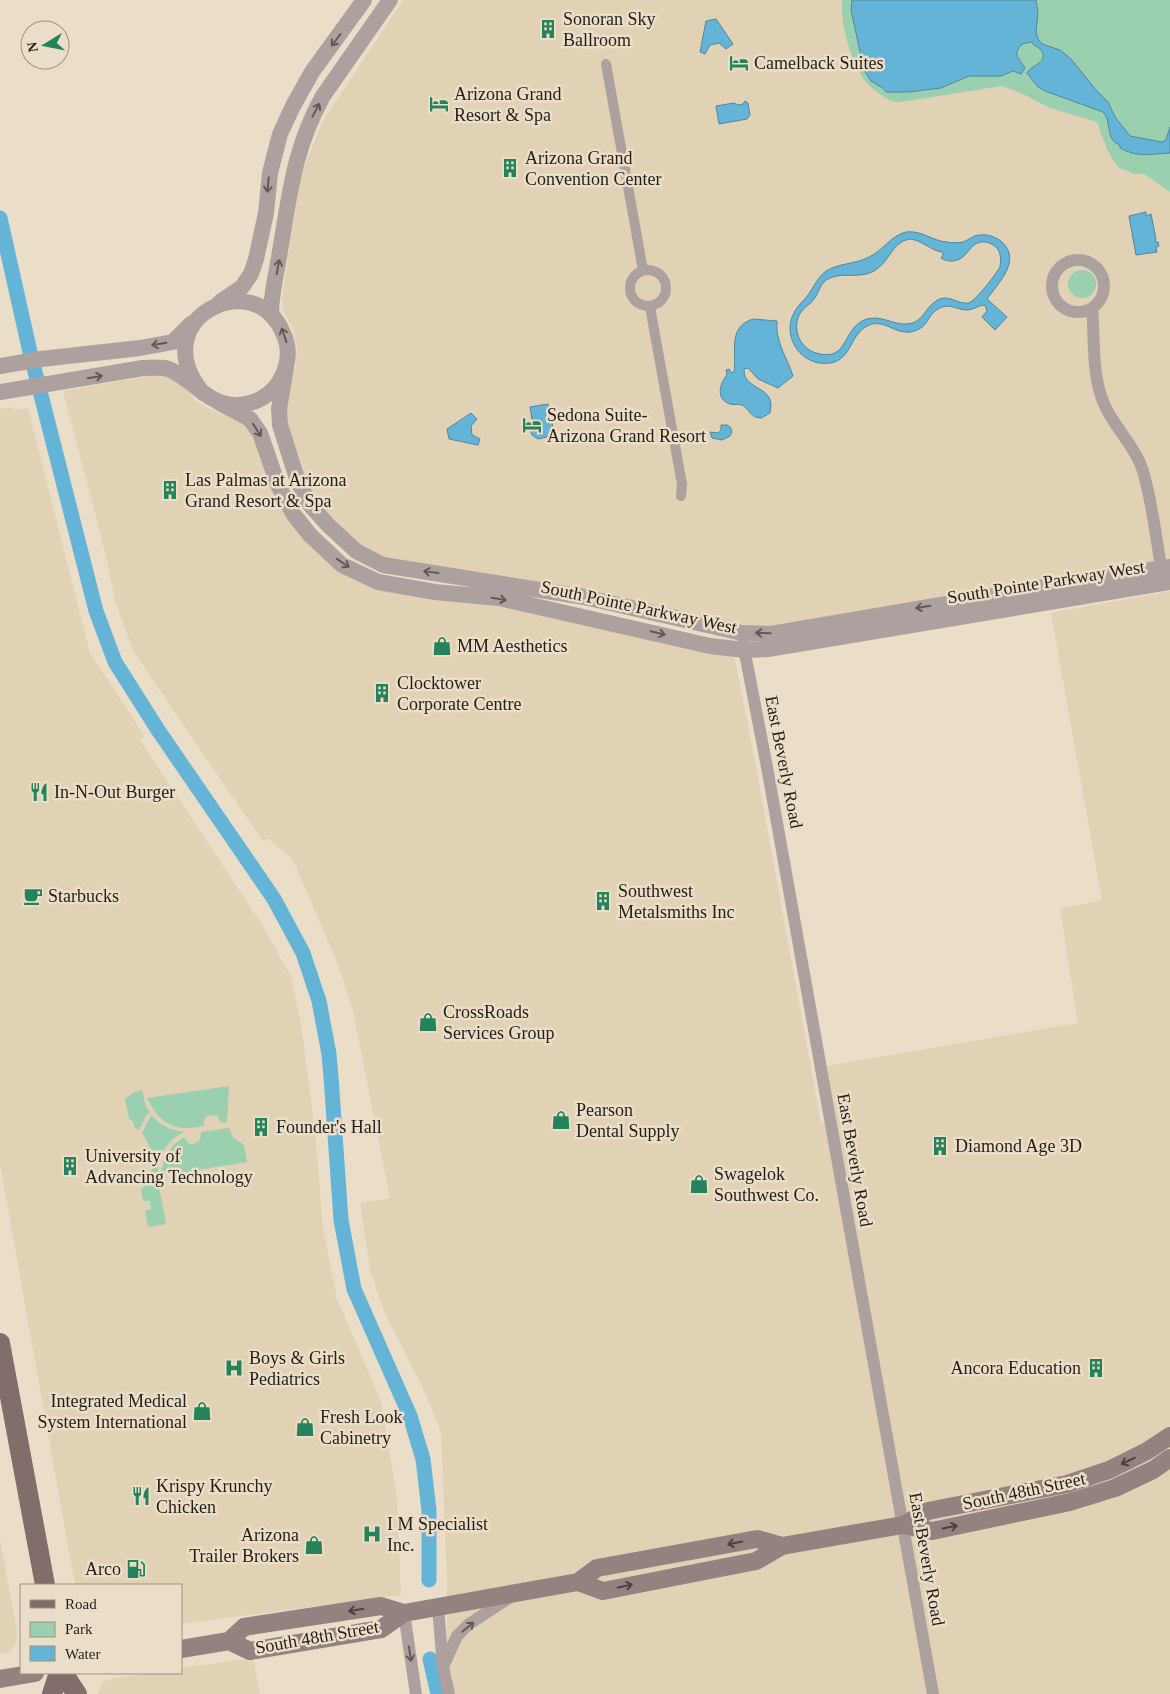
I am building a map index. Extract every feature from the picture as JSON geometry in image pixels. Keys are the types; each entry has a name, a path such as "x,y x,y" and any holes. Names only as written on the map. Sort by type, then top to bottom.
{"main road":[{"path":"0,1343 45,1584"},
{"name":"South 48th Street","path":"229,1641 250,1651 381,1629 404,1613 515,1593 578,1582 603,1591 756,1561 782,1546 902,1525 928,1511 1089,1478 1132,1459 1170,1436"},
{"name":"South 48th Street","path":"902,1525 932,1531 1070,1502 1114,1488 1153,1470 1170,1458"},
{"name":"South 48th Street","path":"182,1649 229,1641 244,1627 381,1606 404,1613"},
{"path":"0,1679 30,1674"},
{"path":"52,1694 59,1674"},
{"path":"64,1674 77,1694"}],"street":[{"path":"0,366 173,342 198,318 242,287 251,274 266,213 270,173 280,134 292,106 312,72 364,0"},
{"path":"271,315 272,295 292,180 301,143 323,96 390,0"},
{"path":"606,64 643,270"},
{"path":"1080,259 1088,261 1101,272 1104,280 1102,296 1092,308 1084,312 1068,310 1060,306 1055,299 1051,283 1058,268 1064,263 1080,259"},
{"path":"643,270 654,270 659,273 663,276 667,287 664,298 655,305 650,306 637,303 630,290 634,276 643,270"},
{"path":"0,392 143,368 164,368 173,371 218,402 235,405 251,403 267,395 279,383 286,368 288,354 281,326 259,306 245,302 230,301 216,305"},
{"path":"650,306 682,484 681,496"},
{"path":"1092,308 1096,374 1101,397 1110,417 1126,438 1142,467 1166,575"},
{"path":"198,318 189,332 184,348 186,365 192,380 203,393"},
{"name":"South Pointe Parkway West","path":"286,368 279,409 280,426 298,482 311,506 328,525 356,551 383,565 584,597 742,633 771,634 1020,591 1166,575"},
{"name":"South Pointe Parkway West","path":"218,402 250,419 260,433 278,485 294,515 310,535 342,564 378,582 435,592 499,598 710,646 745,650 768,649 1166,575"},
{"name":"East Beverly Road","path":"742,633 933,1694"},
{"path":"443,1667 457,1636 469,1624 515,1593"},
{"path":"438,1607 443,1667 450,1694"},
{"path":"404,1613 416,1694"}],"shaded area":[{"path":"403,0 853,0 1003,80 1101,118 1170,170 1170,561 773,628 756,628 525,579 406,566 385,560 348,540 317,502 303,473 287,422 287,406 296,364 297,347 293,329 284,312 282,298 301,174 324,119"},
{"path":"159,374 172,378 184,386 202,405 224,415 240,419 251,429 264,467 344,570 492,601 732,656 735,660 754,756 821,1123 830,1122 821,1067 1078,1023 1060,909 1102,900 1051,613 1170,591 1170,1694 453,1694 447,1668 447,1576 441,1431 423,1388 385,1314 370,1269 360,1203 390,1198 353,1011 338,964 292,858 268,839 262,840 133,651 115,600 105,551 63,391"},
{"path":"13,407 14,410 28,408 90,653 145,737 139,739 266,931 291,977 301,1024 315,1131 323,1229 337,1299 381,1401 397,1498 401,1595 182,1624 182,1584 75,1584 0,1164 0,409"},
{"path":"0,1540 17,1631 17,1641 11,1651 0,1654"},
{"path":"253,1658 260,1694 97,1694 103,1682 114,1678 143,1674 182,1674 182,1668"}],"green space":[{"path":"842,0 1170,0 1170,192 1144,174 1135,174 1119,168 1108,152 1097,122 1050,108 1002,86 901,102 887,99 867,83 855,63 845,31"},
{"path":"1082,270 1092,274 1096,284 1092,294 1082,298 1072,294 1068,284 1072,274"},
{"path":"229,1086 227,1122 221,1123 217,1115 207,1116 204,1120 204,1126 194,1128 177,1127 163,1120 157,1115 147,1098"},
{"path":"142,1090 146,1107 150,1112 139,1130 135,1128 132,1120 130,1120 125,1098 129,1097 132,1093"},
{"path":"151,1115 166,1127 184,1132 172,1140 164,1150 159,1163 158,1177 150,1177 153,1159 142,1133"},
{"path":"229,1128 233,1137 244,1145 247,1162 161,1176 167,1154 184,1137 189,1144 194,1144 200,1140 201,1132"},
{"path":"149,1180 158,1181 166,1224 148,1227 145,1211 151,1209 150,1201 143,1201 141,1190"}],"water":[{"path":"852,0 1036,0 1038,12 1036,32 1042,44 1060,50 1071,59 1108,102 1115,117 1130,136 1162,142 1166,140 1170,127 1170,153 1139,154 1120,148 1120,145 1110,135 1108,121 1103,112 1038,87 1027,73 1042,60 1043,53 1031,42 1022,44 1017,51 1025,68 1021,74 1013,71 1001,76 969,76 941,88 908,92 886,92 871,81 864,70 851,10"},
{"path":"716,19 733,44 726,49 719,43 710,45 705,54 700,52 706,21"},
{"path":"745,101 748,103 750,115 747,119 719,124 716,106 734,103 738,105 743,104"},
{"path":"1146,212 1146,216 1151,214 1155,242 1158,242 1159,246 1156,247 1157,252 1136,255 1129,216"},
{"path":"912,232 955,243 963,242 978,235 986,235 995,237 1002,242 1008,249 1009,264 1002,279 987,299 1007,317 995,330 982,317 987,311 985,305 967,310 945,306 934,312 921,328 910,332 899,331 880,324 869,325 858,334 847,352 837,361 819,363 802,355 792,339 790,332 791,319 820,277 831,268 869,257 900,234","holes":["909,239 942,252 941,258 951,261 964,256 976,244 987,242 998,250 1000,267 980,293 968,303 948,298 940,299 932,304 917,321 907,324 878,318 867,319 853,329 840,349 835,353 827,355 816,353 805,347 798,336 798,318 802,310 814,299 824,282 835,276 863,275 874,271 884,263 898,244"]},
{"path":"753,319 777,321 780,343 793,376 778,388 758,379 748,368 744,369 745,376 749,382 765,392 769,397 771,404 770,413 761,418 752,415 742,405 725,402 720,391 722,382 727,375 726,370 729,369 732,373 734,372 736,334 739,328"},
{"path":"548,404 554,432 551,436 538,439 532,435 530,428 533,425 530,407"},
{"path":"471,413 477,419 471,426 472,435 480,439 478,445 449,439 447,429"},
{"path":"721,425 727,425 731,428 730,436 722,440 712,438 710,432 718,433 721,430"}],"waterway":[{"path":"0,218 30,352 96,611 115,662 158,730 274,899 303,953 319,1001 329,1054 341,1220 354,1289 410,1416 423,1459 429,1510 429,1580"},
{"path":"430,1659 438,1694"}],"place":[{"name":"Sonoran Sky Ballroom","path":"548,29"},
{"name":"Camelback Suites","path":"739,63"},
{"name":"Arizona Grand Resort & Spa","path":"439,104"},
{"name":"Arizona Grand Convention Center","path":"510,168"},
{"name":"Sedona Suite- Arizona Grand Resort","path":"532,425"},
{"name":"Las Palmas at Arizona Grand Resort & Spa","path":"170,490"},
{"name":"MM Aesthetics","path":"442,646"},
{"name":"Clocktower Corporate Centre","path":"382,693"},
{"name":"In-N-Out Burger","path":"39,792"},
{"name":"Starbucks","path":"33,896"},
{"name":"Southwest Metalsmiths Inc","path":"603,901"},
{"name":"CrossRoads Services Group","path":"428,1022"},
{"name":"Pearson Dental Supply","path":"561,1120"},
{"name":"Founder's Hall","path":"261,1127"},
{"name":"Diamond Age 3D","path":"940,1146"},
{"name":"University of Advancing Technology","path":"70,1166"},
{"name":"Swagelok Southwest Co.","path":"699,1184"},
{"name":"Boys & Girls Pediatrics","path":"234,1368"},
{"name":"Ancora Education","path":"1096,1368"},
{"name":"Integrated Medical System International","path":"202,1411"},
{"name":"Fresh Look Cabinetry","path":"305,1427"},
{"name":"Krispy Krunchy Chicken","path":"141,1496"},
{"name":"I M Specialist Inc.","path":"372,1534"},
{"name":"Arizona Trailer Brokers","path":"314,1545"},
{"name":"Arco","path":"136,1569"}]}
